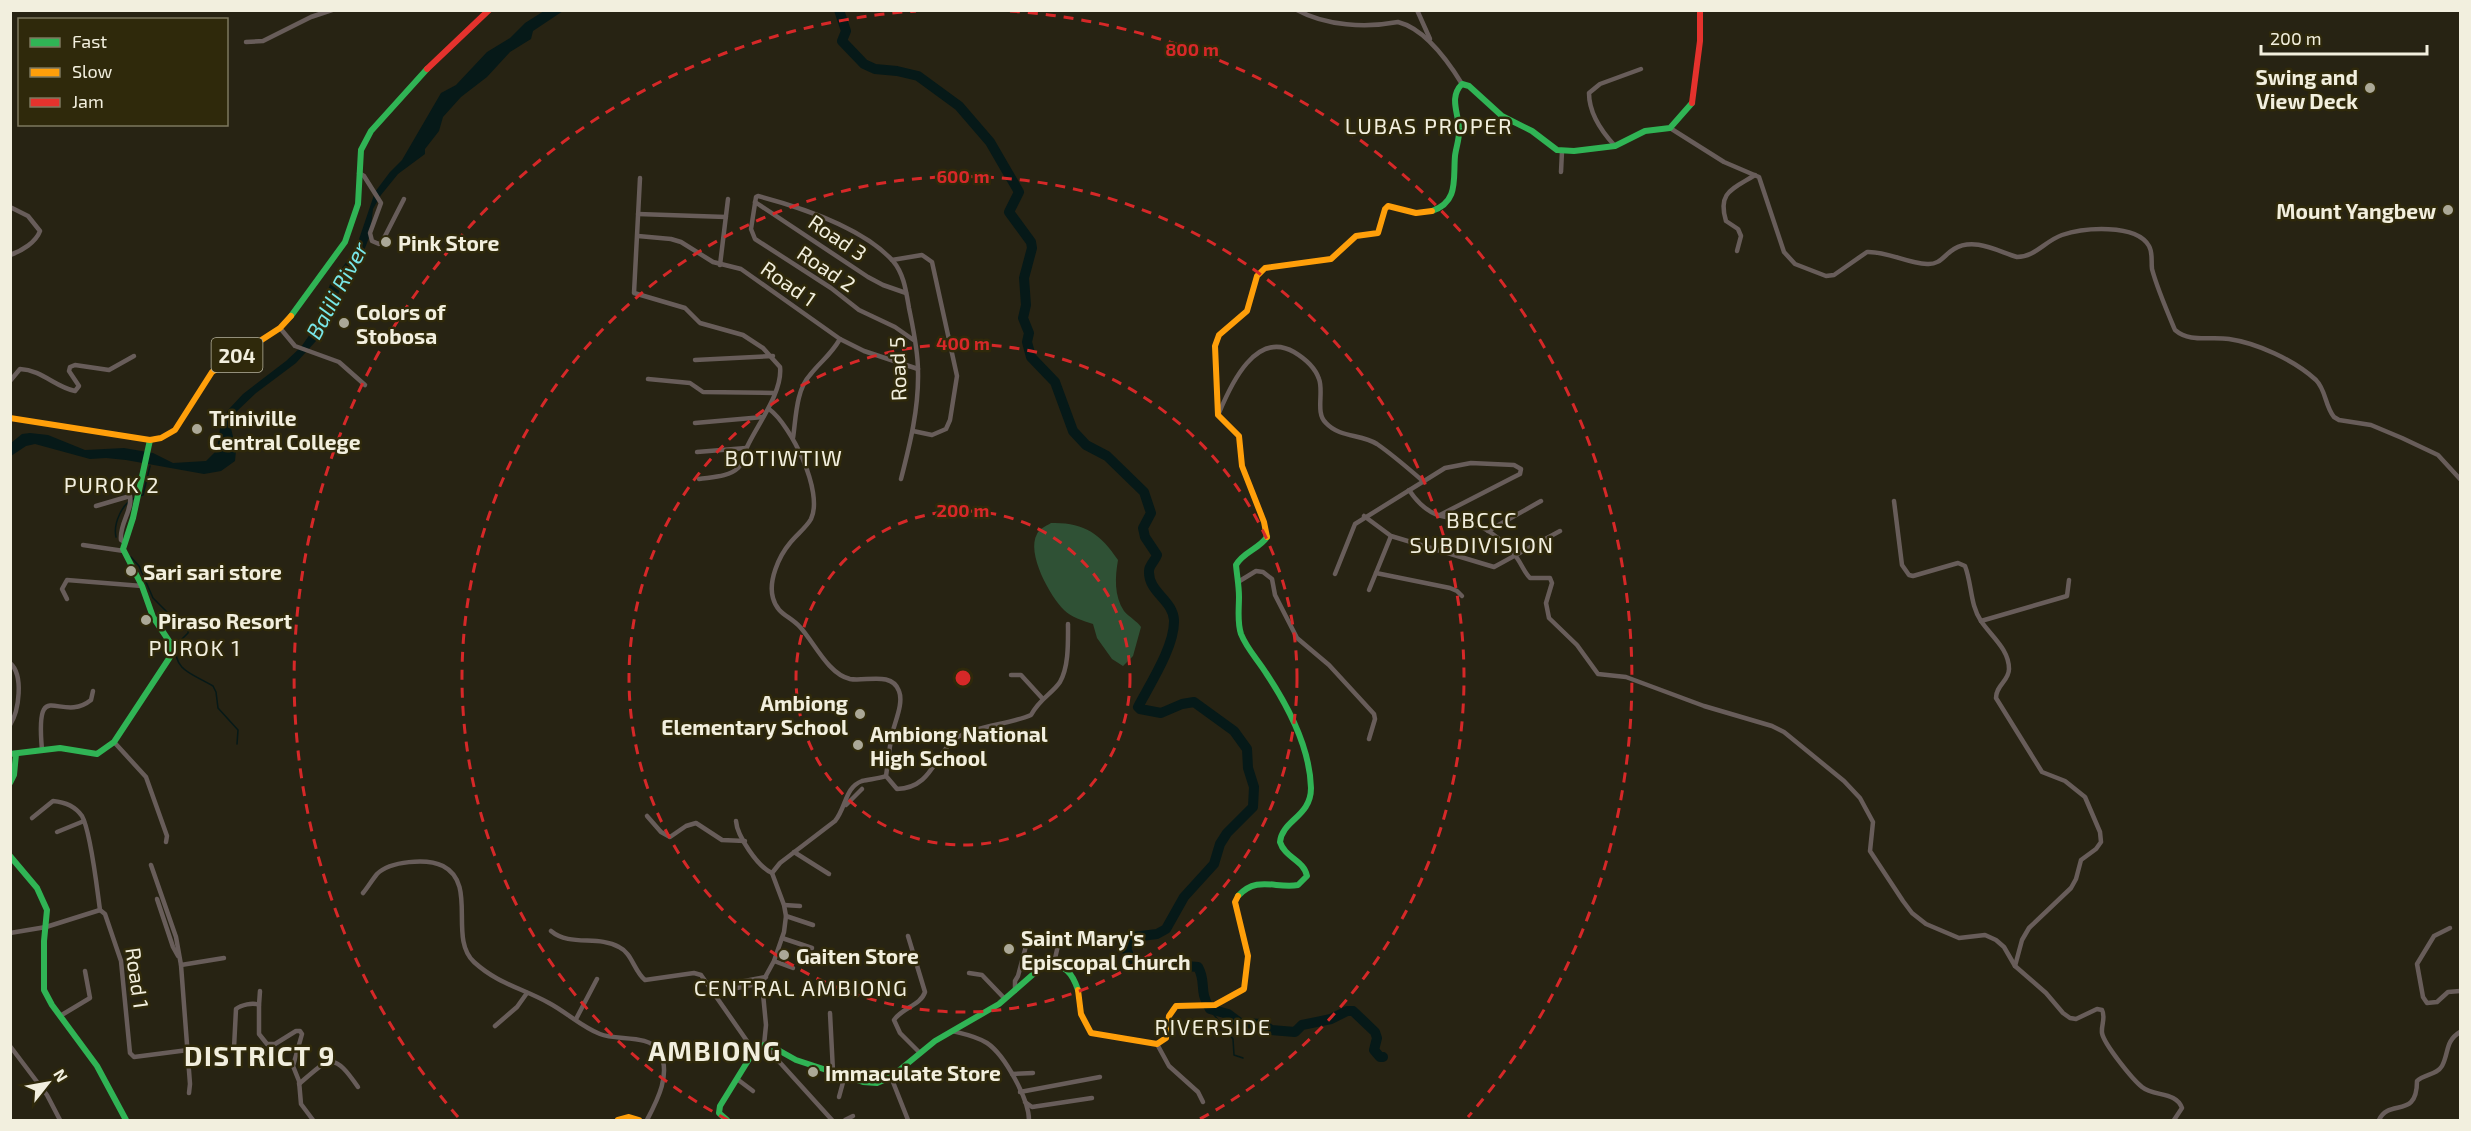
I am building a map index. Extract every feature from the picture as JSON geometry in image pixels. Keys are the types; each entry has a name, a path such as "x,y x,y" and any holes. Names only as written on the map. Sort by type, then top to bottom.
{"main road":[{"name":"204","path":"150,440 161,438 175,430 212,372 280,328 297,308 345,242 358,204 361,150 371,131 424,71 489,10"},
{"path":"727,1120 721,1117 719,1110 754,1051 764,1045 771,1046 796,1060 871,1084 882,1082 919,1052 1005,999 1046,963 1054,963 1065,968 1074,979 1084,1024 1091,1033 1157,1044 1166,1038 1169,1016 1176,1006 1184,1004 1215,1006 1244,989 1248,977 1249,960 1246,939 1235,902 1239,892 1270,883 1296,885 1305,880 1307,876 1305,866 1286,853 1280,843 1283,833 1308,807 1311,795 1309,770 1294,725 1270,677 1252,655 1240,631 1236,565 1239,559 1264,542 1267,537 1242,466 1239,436 1218,415 1216,339 1247,311 1254,282 1260,272 1266,268 1331,259 1356,236 1378,233 1385,208 1389,206 1416,214 1437,210 1447,201 1456,183 1454,163 1459,141 1459,126 1454,99 1456,90 1462,84 1469,86 1502,116 1532,131 1562,151 1615,146 1645,131 1670,128 1687,112 1694,98 1700,41 1700,10"},
{"path":"10,418 150,440 134,513 124,542 124,551 142,586 153,617 169,640 172,650 114,742 97,754 69,748 13,754 14,775 10,783"},
{"path":"10,856 34,882 43,896 47,910 44,990 97,1066 126,1120"},
{"path":"618,1120 629,1117 639,1120"}],"street":[{"path":"246,42 263,41 311,17 332,10"},
{"path":"1297,10 1317,20 1338,23 1398,22 1407,24 1431,41"},
{"path":"1417,10 1431,41 1462,84"},
{"path":"1615,146 1599,125 1589,93 1600,84 1641,69"},
{"path":"1670,128 1725,162 1755,174 1761,180 1782,245 1789,258 1794,264 1826,276 1841,272 1867,252 1928,264 1941,261 1953,250 1966,245 1980,245 2023,257 2054,238 2075,232 2109,230 2139,236 2149,246 2152,269 2175,330 2188,337 2236,340 2292,363 2317,381 2334,417 2339,420 2371,425 2438,455 2460,479"},
{"path":"1561,172 1562,151"},
{"path":"359,173 364,176 381,205 370,237 372,242 379,244 385,237 404,199"},
{"path":"1737,251 1741,236 1738,229 1726,221 1722,210 1723,198 1755,174"},
{"path":"640,178 634,293 686,308 700,323 743,335 773,356 781,372 769,409 746,448 742,464 737,470 699,479"},
{"path":"755,202 758,196 837,224 857,234 892,260 922,255 932,262 957,376 950,420 946,429 932,435 913,431"},
{"path":"720,265 728,199"},
{"name":"Road 3","path":"755,202 868,277 906,293"},
{"name":"Road 2","path":"755,202 751,230 755,239 831,288 859,310 895,327 915,341"},
{"path":"10,207 28,216 39,231 38,237 10,255"},
{"path":"638,214 726,217"},
{"name":"Road 1","path":"638,236 681,242 720,265 741,269 840,339 864,351 918,369"},
{"name":"Road 5","path":"892,260 903,278 918,369 913,431 901,479"},
{"path":"280,328 295,346 339,362 365,385"},
{"path":"793,438 799,399 807,379 824,362 840,339"},
{"path":"1218,415 1226,395 1247,362 1265,350 1280,346 1302,357 1319,379 1321,415 1324,422 1336,431 1375,443 1424,482"},
{"path":"10,381 20,369 30,369 60,387 75,392 79,386 69,371 70,367 75,365 109,370 134,356"},
{"path":"695,360 773,356"},
{"path":"648,379 690,383 703,392 774,393"},
{"path":"769,409 778,415 793,438 808,476 813,510 811,519 781,556 771,584 774,601 781,613 802,629 833,669 842,676 857,680 882,679 898,688 900,702 891,736 886,776 897,789 905,789 933,771 956,738 1031,715 1042,698 1061,680 1067,655 1068,624"},
{"path":"695,423 763,417"},
{"path":"697,452 746,448"},
{"path":"1335,574 1352,529 1364,516 1445,468 1471,463 1518,465 1521,469 1520,474 1438,516"},
{"path":"1409,490 1421,507 1438,516 1470,522 1504,542 1530,578 1548,577 1552,580 1545,603 1549,618 1577,645 1598,674 1626,677 1784,732 1844,781 1860,798 1873,822 1870,845 1874,859 1912,913 1926,924 1959,938 1985,935 1990,937 2004,947 2015,966 2070,1018 2076,1019 2097,1009 2102,1010 2105,1015 2103,1036 2134,1079 2149,1091 2174,1097 2179,1101 2182,1108 2174,1120"},
{"path":"96,506 130,496 130,504 121,529 121,540 124,542"},
{"path":"1488,531 1541,501"},
{"path":"1894,501 1902,565 1905,571 1909,575 1924,574 1962,564 1967,571 1973,601 1981,621 2002,647 2009,665 2009,673 1996,691 1996,698 2042,772 2065,780 2085,797 2100,832 2101,842 2096,849 2081,860 2071,888 2029,928 2022,940 2015,966"},
{"path":"1364,516 1391,536 1494,567 1560,531"},
{"path":"1369,590 1391,536"},
{"path":"83,545 124,551"},
{"path":"1238,582 1256,571 1268,574 1272,579 1275,595 1297,638 1329,664 1374,714 1375,719 1369,739"},
{"path":"1376,573 1450,588 1462,596"},
{"path":"67,599 62,589 67,580 142,586"},
{"path":"1981,621 2067,596 2069,580"},
{"path":"10,663 15,667 18,675 15,714 10,725"},
{"path":"1011,675 1021,675 1042,698"},
{"path":"42,750 41,716 45,707 50,704 76,708 91,700 93,691"},
{"path":"114,742 146,777 167,837 166,842"},
{"path":"844,807 849,790 854,785 886,776"},
{"path":"772,873 774,867 835,821 844,807 862,789"},
{"path":"10,933 46,927 100,910 84,821 73,807 64,802 53,801 32,818"},
{"path":"647,816 665,836 670,837 686,826 696,823 722,840 745,841"},
{"path":"57,832 84,821"},
{"path":"736,821 737,828 759,864 772,873 786,916 782,938 774,961 762,983 766,1025 764,1045 832,1120"},
{"path":"794,852 829,874"},
{"path":"363,893 377,875 392,867 414,862 432,862 447,869 458,886 464,944 472,961 500,981 547,1002 601,1034 649,1042 659,1051 664,1065 662,1086 647,1120"},
{"path":"151,865 176,937 181,965 189,1093"},
{"path":"157,899 172,947 179,958"},
{"path":"784,905 800,906"},
{"name":"Road 1","path":"100,910 105,914 121,961 130,1053 134,1057 142,1057 188,1050"},
{"path":"786,916 813,925"},
{"path":"2450,928 2434,936 2419,958 2417,969 2423,998 2427,1003 2437,1002 2448,992 2460,991"},
{"path":"551,931 561,938 617,945 626,951 645,980 694,973 701,975 754,1051"},
{"path":"1015,991 1015,981 1030,931"},
{"path":"908,936 925,992 922,999 894,1020 900,1033 919,1052"},
{"path":"782,938 812,948"},
{"path":"1054,963 1059,941"},
{"path":"181,965 224,958"},
{"path":"774,961 793,968"},
{"path":"60,1016 90,998 85,971"},
{"path":"969,973 982,975 1005,999"},
{"path":"734,982 766,977"},
{"path":"576,1019 597,979"},
{"path":"732,989 762,983"},
{"path":"260,991 259,1034 264,1042 271,1045 297,1031 301,1033 293,1061 301,1104 313,1120"},
{"path":"495,1026 517,1007 527,993"},
{"path":"234,1048 236,1009 256,1003 259,1005"},
{"path":"830,1013 833,1071"},
{"path":"952,1031 968,1034 990,1045 1011,1074 1020,1092 1029,1120"},
{"path":"2379,1120 2383,1114 2413,1101 2416,1097 2417,1081 2425,1075 2437,1072 2442,1067 2446,1047 2451,1039 2460,1032"},
{"path":"1157,1044 1168,1066 1198,1092 1203,1102"},
{"path":"10,1046 48,1095 60,1120"},
{"path":"299,1084 329,1061 338,1062 344,1066 358,1087"},
{"path":"1011,1074 1034,1073"},
{"path":"839,1096 845,1075"},
{"path":"891,1077 908,1120"},
{"path":"1020,1092 1100,1077"},
{"path":"737,1079 753,1091"},
{"path":"1023,1100 1032,1107 1092,1098"},
{"path":"845,1120 853,1116"}],"green space":[{"path":"1051,523 1082,527 1090,531 1118,560 1116,580 1118,599 1124,611 1141,627 1133,656 1123,666 1112,659 1097,638 1093,624 1067,612 1046,585 1037,563 1034,542 1039,531"}],"water":[{"name":"Balili River","path":"544,11 563,11 533,31 531,39 510,52 487,77 461,97 443,117 439,131 425,149 425,154 398,174 381,195 373,209 370,235 357,269 340,289 330,317 316,341 296,363 256,393 235,413 237,418 231,428 236,450 235,461 221,471 204,474 126,460 90,459 35,444 26,446 11,456 11,443 22,434 30,433 48,435 85,450 124,448 153,453 173,463 206,461 217,450 221,422 229,409 243,394 286,361 308,337 331,282 355,251 375,192 402,160 441,93 456,85 487,52 510,38 525,23"}],"waterway":[{"path":"839,10 846,31 842,41 864,64 875,69 918,76 959,106 990,142 1019,192 1009,212 1031,242 1032,248 1024,278 1026,305 1023,318 1029,333 1027,342 1031,357 1055,382 1073,431 1086,445 1107,456 1144,492 1151,513 1143,528 1145,537 1157,555 1149,569 1150,578 1152,585 1170,607 1174,620 1166,653 1138,707 1161,713 1182,704 1194,702 1234,731 1247,749 1248,768 1254,787 1253,807 1227,833 1220,844 1214,864 1184,897 1166,929 1157,934 1133,937 1126,948 1129,956 1136,962 1198,967 1204,997 1210,1009 1228,1014 1240,1023 1263,1024 1271,1030 1295,1032 1302,1025 1331,1019 1347,1011 1353,1011 1375,1032 1377,1038 1374,1050 1380,1057 1383,1057"},
{"path":"139,496 143,495 150,466"},
{"path":"116,537 119,514 126,504 135,498"},
{"path":"131,557 139,566 153,598 170,615 189,623 188,633 176,645 178,661 186,671 213,686 218,708 238,730 237,744"},
{"path":"1211,1011 1233,1039 1234,1055 1243,1058"}],"traffic: fast":[{"path":"291,316 345,242 358,204 361,150 371,131 427,69"},
{"path":"1432,211 1447,202 1453,189 1459,132 1455,99 1462,84 1469,86 1502,116 1532,131 1557,150 1574,151 1615,146 1645,131 1670,128 1692,103"},
{"path":"10,754 60,748 97,754 114,742 170,657 171,644 153,617 142,586 123,549 133,518 150,440"},
{"path":"1238,896 1252,886 1260,884 1298,885 1307,876 1302,866 1286,852 1280,842 1286,828 1302,812 1310,798 1310,773 1307,758 1290,713 1246,645 1239,625 1236,565 1267,537"},
{"path":"10,783 14,775 16,754"},
{"path":"10,856 37,888 47,910 44,941 44,990 52,1005 97,1066 126,1120"},
{"path":"727,1120 719,1113 720,1106 754,1051 764,1045 771,1046 796,1060 863,1082 877,1083 891,1077 935,1041 999,1004 1046,963 1067,970 1078,990"}],"traffic: slow":[{"path":"1267,537 1264,522 1242,466 1239,436 1218,415 1215,346 1219,335 1247,311 1257,276 1265,268 1331,259 1356,236 1378,233 1388,206 1416,213 1432,211"},
{"path":"10,418 150,440 161,438 175,430 212,372 280,328 291,316"},
{"path":"1078,990 1081,1014 1091,1033 1157,1044 1166,1038 1169,1016 1176,1006 1215,1005 1244,989 1248,956 1235,902 1238,896"},
{"path":"618,1120 629,1117 639,1120"}],"traffic: jam":[{"path":"427,69 489,10"},
{"path":"1692,103 1700,41 1700,10"}],"place":[{"name":"Swing and View Deck","path":"2370,88"},
{"name":"Mount Yangbew","path":"2448,210"},
{"name":"Pink Store","path":"386,242"},
{"name":"Colors of Stobosa","path":"344,323"},
{"name":"Triniville Central College","path":"197,429"},
{"name":"Sari sari store","path":"131,571"},
{"name":"Piraso Resort","path":"146,620"},
{"name":"Ambiong Elementary School","path":"860,714"},
{"name":"Ambiong National High School","path":"858,745"},
{"name":"Saint Mary's Episcopal Church","path":"1009,949"},
{"name":"Gaiten Store","path":"784,955"},
{"name":"Immaculate Store","path":"813,1072"}],"district":[{"name":"LUBAS PROPER","path":"1429,125"},
{"name":"BOTIWTIW","path":"784,457"},
{"name":"PUROK 2","path":"112,484"},
{"name":"BBCCC SUBDIVISION","path":"1482,532"},
{"name":"PUROK 1","path":"195,647"},
{"name":"CENTRAL AMBIONG","path":"801,987"},
{"name":"RIVERSIDE","path":"1213,1026"},
{"name":"AMBIONG","path":"715,1050"},
{"name":"DISTRICT 9","path":"260,1055"}]}
